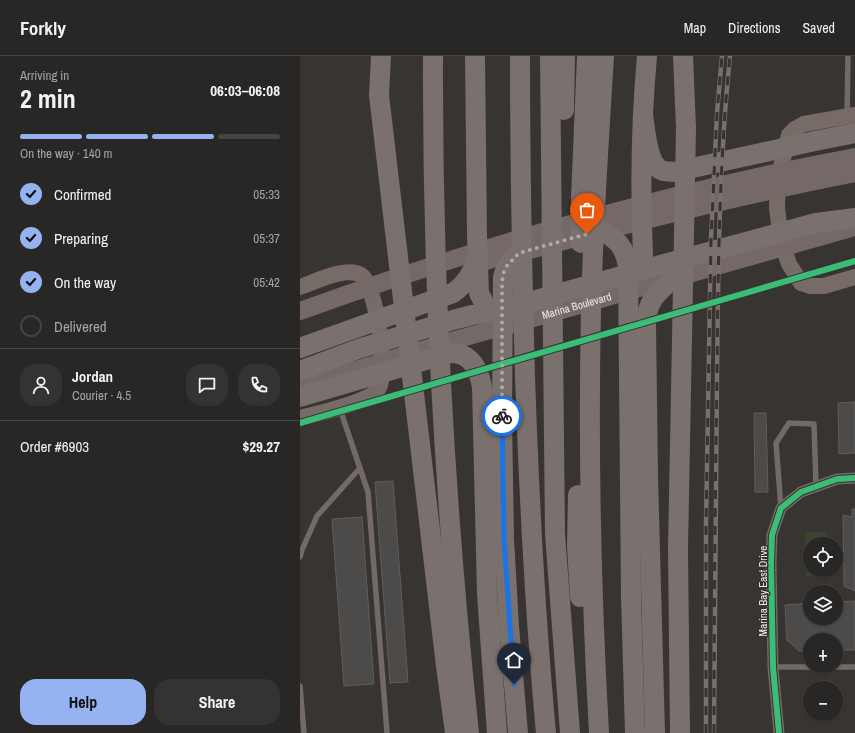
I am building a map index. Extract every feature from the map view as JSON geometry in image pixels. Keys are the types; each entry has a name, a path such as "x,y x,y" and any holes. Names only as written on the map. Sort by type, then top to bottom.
{"highway":[{"path":"381,56 379,95 455,733"},
{"path":"433,56 434,225 440,378 450,541 468,733"},
{"path":"474,56 478,254 481,298 485,306 491,310 498,319"},
{"path":"520,56 523,313 528,469 533,570 546,733"},
{"path":"550,56 555,534 570,733"},
{"path":"551,200 562,165 565,56"},
{"path":"576,56 573,169 581,198"},
{"path":"587,56 581,198 577,546 588,733"},
{"path":"599,733 592,545 590,360 593,249 604,56"},
{"path":"633,281 643,254 641,205 646,56"},
{"path":"680,733 678,549 686,128 683,56"},
{"path":"686,128 696,56"},
{"path":"643,114 648,144 653,161 658,168 663,171 674,172 815,141 852,121"},
{"path":"300,371 358,349 453,320 472,315 498,319 633,281 664,275 816,231 855,218"},
{"path":"601,231 612,237 622,246 628,268 631,596 635,733"},
{"path":"518,733 509,626 504,539 502,465 502,282 506,267 519,253"},
{"path":"300,348 453,292 464,283 471,274 478,254"},
{"path":"655,733 648,470 646,324 647,311 651,300 664,275"},
{"path":"300,397 436,357 455,347 473,363 479,375 482,387 487,594 497,733"}],"main road":[{"path":"852,121 804,124 795,129 789,135 778,178 777,208 781,240 789,264 801,283 810,286 824,286 855,277"},
{"path":"300,311 398,276 537,233 741,181 855,157"},
{"path":"300,323 443,274 498,257 519,253 717,202 855,173"},
{"path":"816,231 855,227"},
{"path":"300,288 343,272 352,272 361,275 366,280 370,288 381,341 382,367 381,384 377,391 369,397 300,418"},
{"path":"300,387 455,347 498,319"}],"street":[{"path":"781,508 801,492 816,485 838,479 855,478"},
{"name":"Marina Bay East Drive","path":"779,733 774,667 771,564 772,535 781,508"}],"lane":[{"path":"848,56 852,121"},
{"path":"340,407 368,492 387,733"},
{"path":"781,508 776,444 789,423 814,424 816,485"},
{"path":"300,557 317,516 360,468"},
{"path":"774,667 855,667"},
{"path":"300,686 304,733"}],"green space":[{"path":"805,532 827,532 827,537 805,537"}],"building":[{"path":"855,402 855,453 839,454 838,403"},
{"path":"754,413 766,413 768,492 755,492"},
{"path":"393,481 408,682 390,683 375,482"},
{"path":"852,509 855,509 855,591 844,586 843,515 852,517"},
{"path":"362,517 374,684 344,686 332,519"},
{"path":"855,601 855,650 843,650 843,633 803,633 803,651 799,651 787,640 785,605 803,604 803,625 843,625 843,602"}],"railway":[{"path":"706,733 706,524 711,239 717,113 722,56"},
{"path":"714,733 715,512 719,258 723,136 730,56"}],"cycle path":[{"path":"300,423 855,261"},
{"path":"779,733 773,667 771,564 772,535 781,508 801,492 837,479 855,478"}],"way so far":[{"path":"502,416 502,282 504,271 514,257 519,253 587,234"}],"route":[{"path":"502,416 504,539 514,684"}]}
